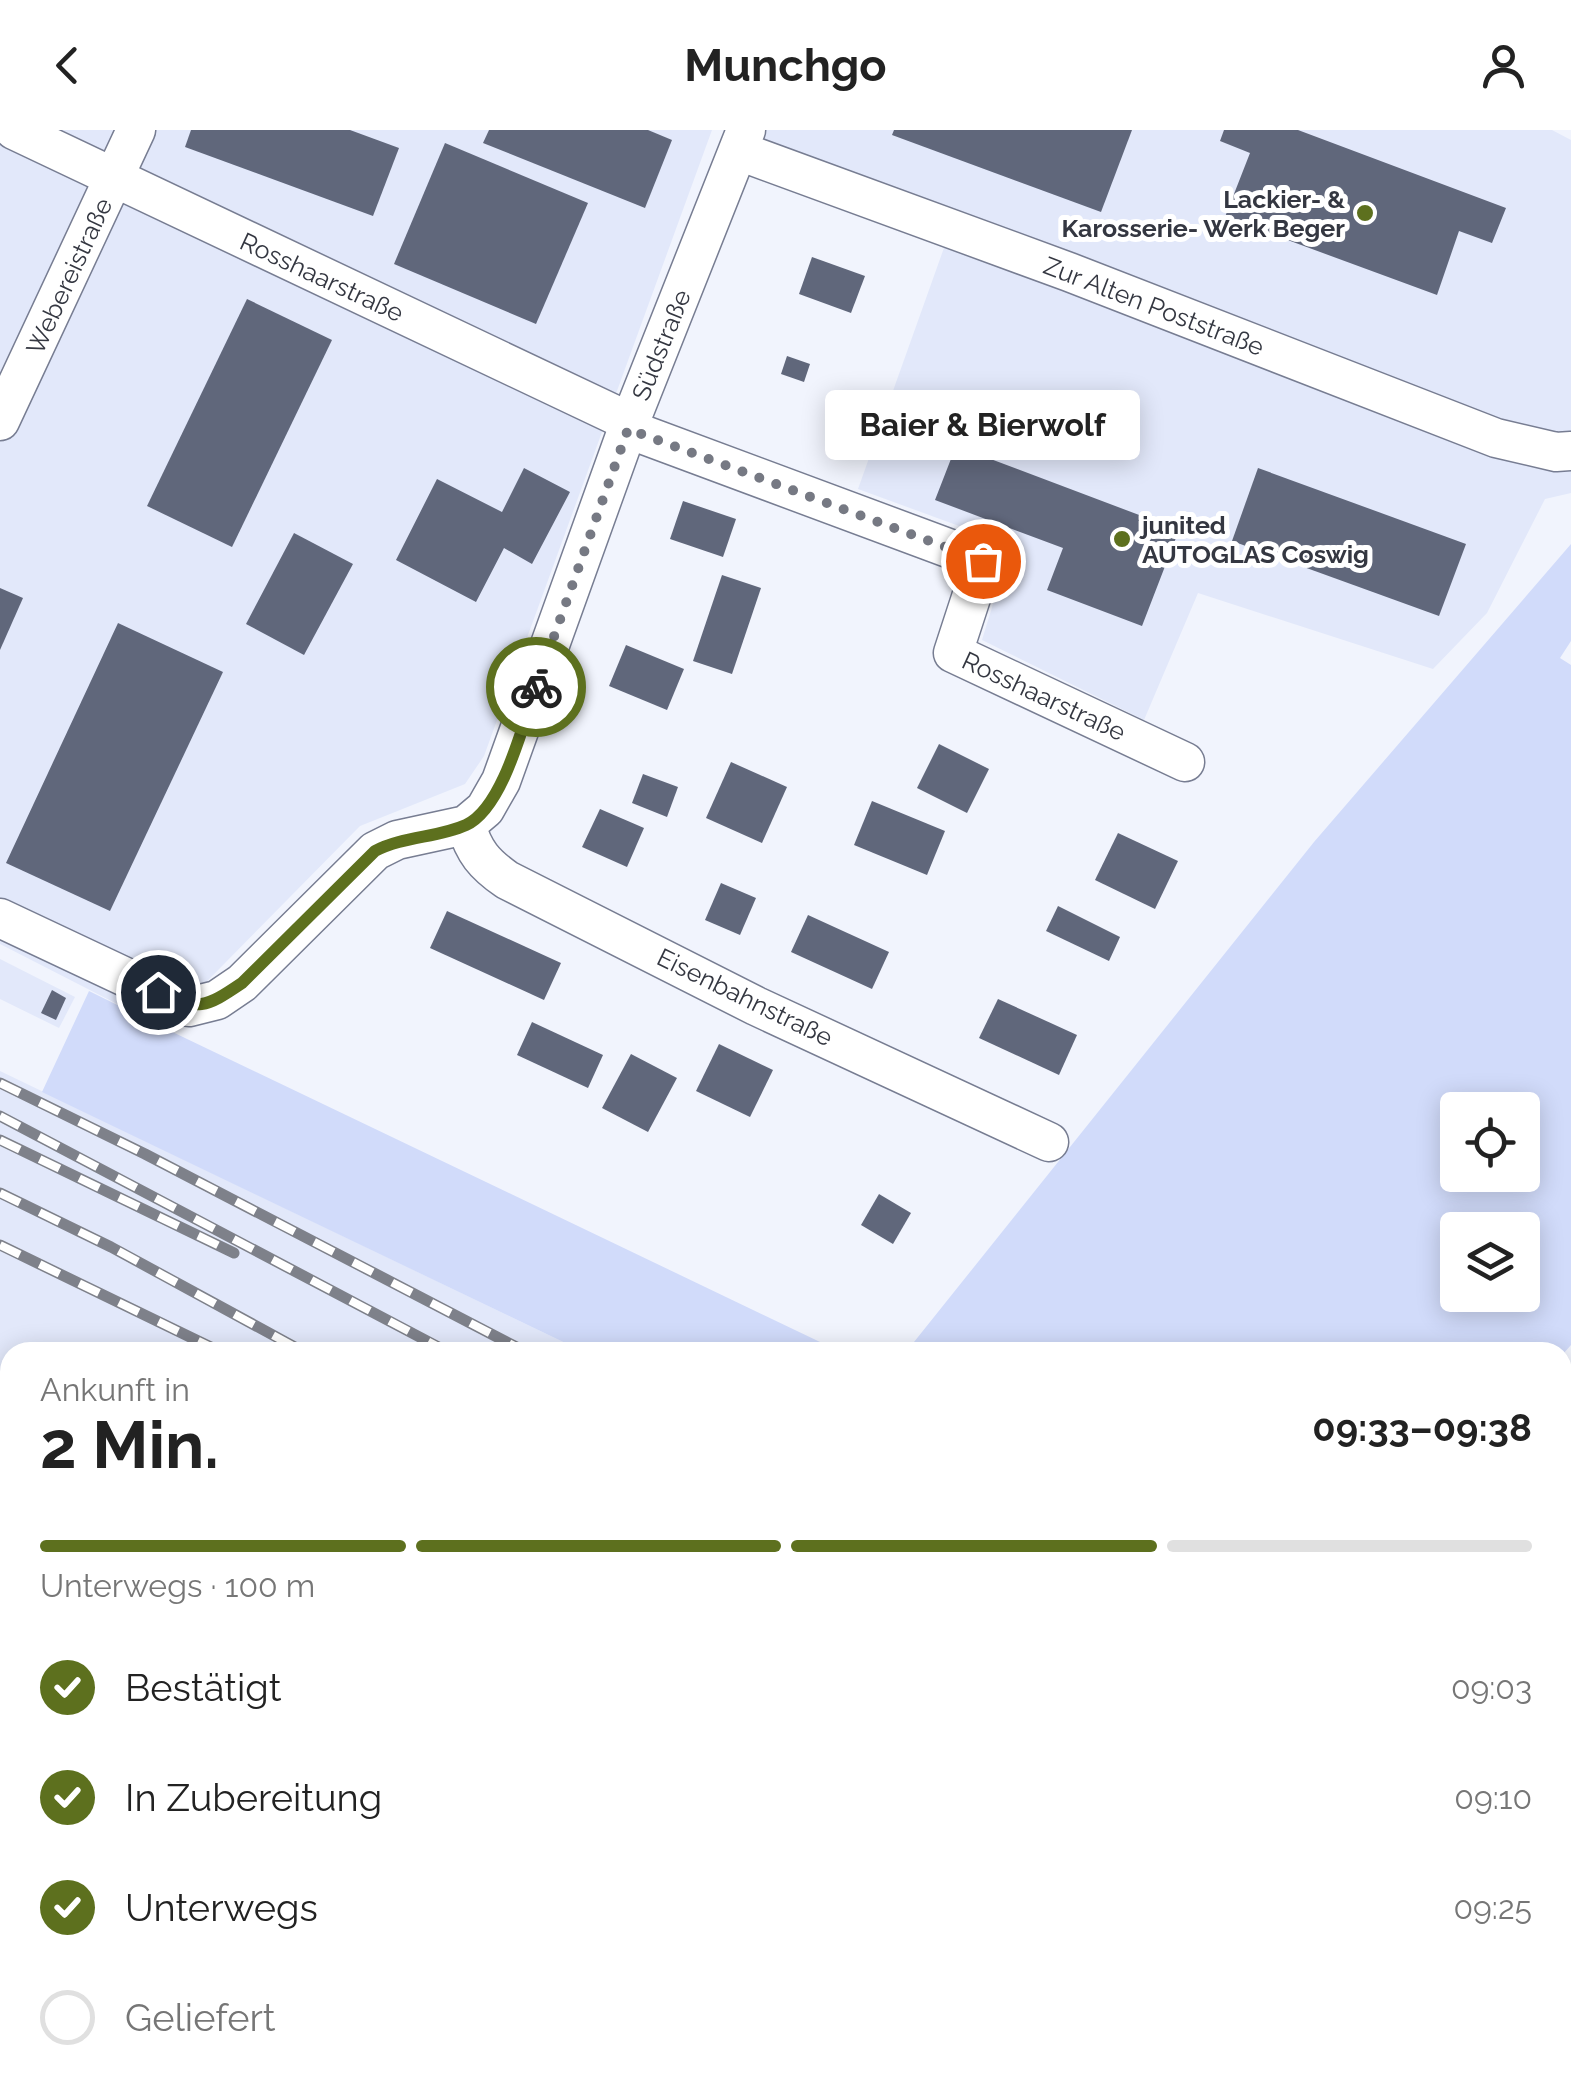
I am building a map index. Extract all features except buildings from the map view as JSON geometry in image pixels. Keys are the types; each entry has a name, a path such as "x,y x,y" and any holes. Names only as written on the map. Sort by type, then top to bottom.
{"street":[{"name":"Rosshaarstraße","path":"14,130 629,426 983,561 952,653 1185,762"},
{"name":"Webereistraße","path":"0,421 136,130"},
{"name":"Südstraße","path":"466,825 485,809 501,781 629,426 743,140"},
{"name":"Zur Alten Poststraße","path":"743,140 1496,438 1556,452 1571,450"},
{"path":"0,918 190,1007 217,1000 242,983 375,851 397,840 466,825"},
{"name":"Eisenbahnstraße","path":"466,825 473,850 486,866 507,880 756,1006 1049,1142"}],"shaded area":[{"path":"0,130 712,130 484,756 465,784 360,826 162,1027 0,944"},
{"path":"723,130 1552,130 1571,140 1571,493 1545,499 1487,613 1433,669 1198,593 1144,720 982,640 1011,545 858,489 955,217"},
{"path":"1571,544 1571,641 1560,658 1571,665 1571,1342 914,1342 1314,842"},
{"path":"0,959 75,997 59,1028 0,999"},
{"path":"89,991 820,1342 563,1342 42,1092"},
{"path":"0,1071 563,1342 0,1342"}],"railway":[{"path":"0,1083 507,1342"},
{"path":"0,1116 429,1342"},
{"path":"0,1140 234,1253"},
{"path":"0,1193 111,1247 286,1342"},
{"path":"0,1245 200,1342"}],"way so far":[{"path":"536,687 628,429 983,561"}],"place":[{"name":"Lackier- & Karosserie- Werk Beger","path":"1365,213"},
{"name":"junited AUTOGLAS Coswig","path":"1122,539"},
{"name":"Baier & Bierwolf","path":"983,561"}],"route":[{"path":"158,992 190,1007 217,1000 242,983 375,851 397,840 466,825 485,809 501,781 536,687"}]}
